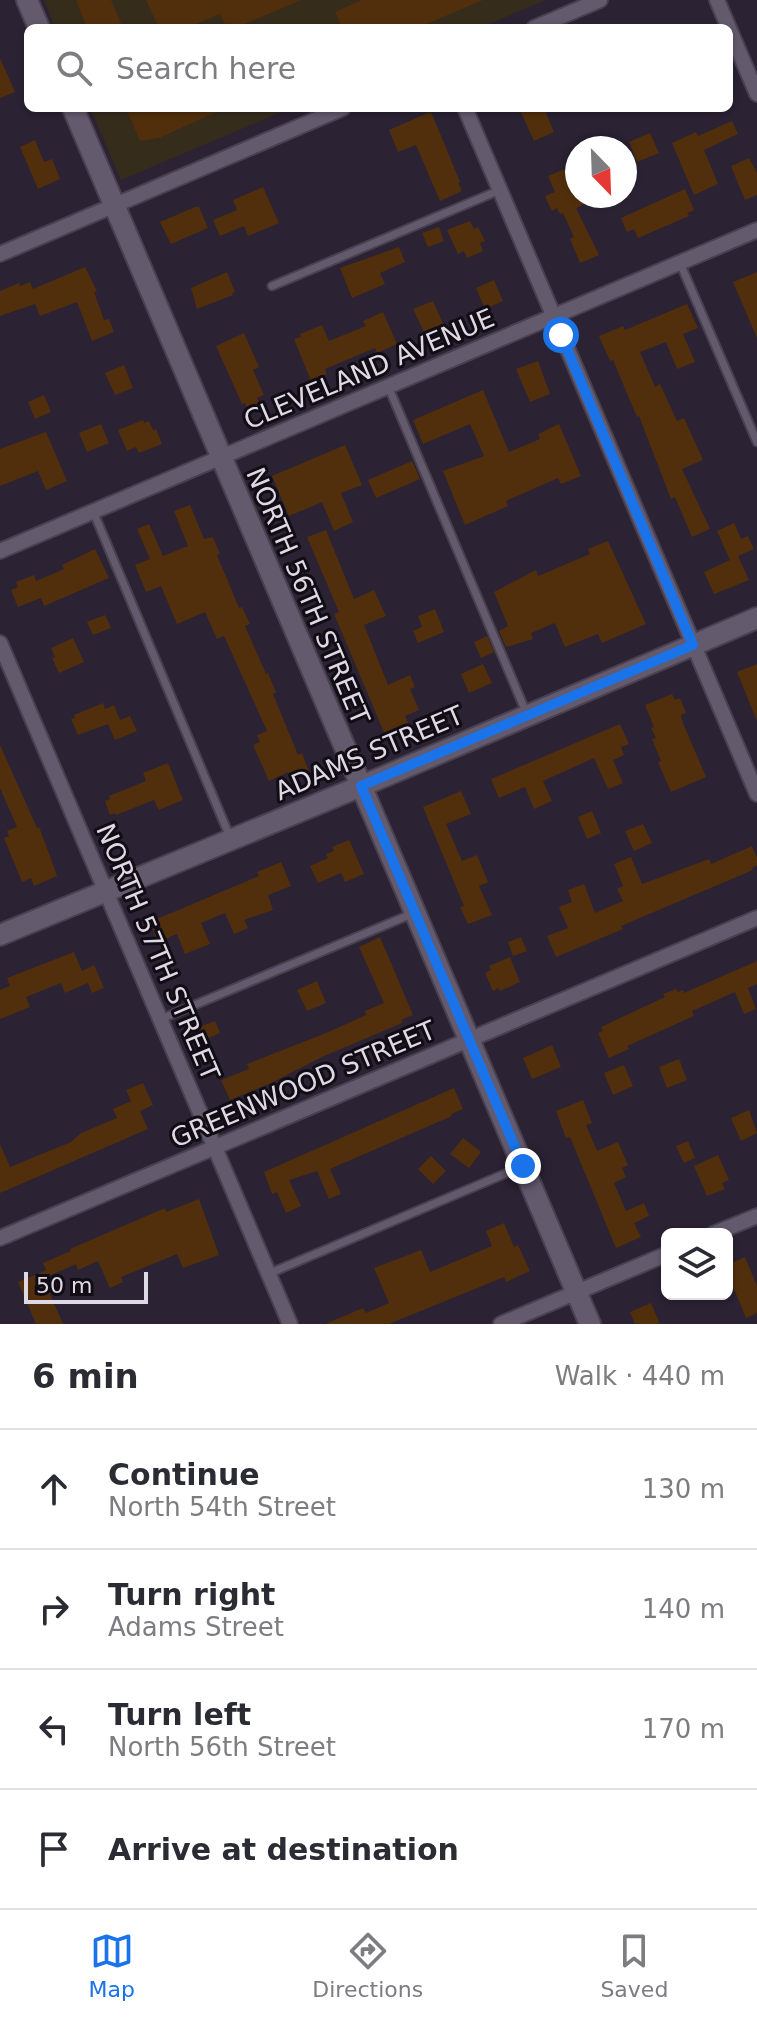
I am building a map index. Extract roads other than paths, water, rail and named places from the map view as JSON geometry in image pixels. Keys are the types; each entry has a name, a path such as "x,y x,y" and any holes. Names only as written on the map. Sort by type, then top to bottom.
{"main road":[{"path":"27,0 37,24"},
{"name":"NORTH 56TH STREET","path":"75,112 590,1324"},
{"name":"ADAMS STREET","path":"0,935 757,618"}],"street":[{"path":"543,24 600,0"},
{"path":"717,0 728,24"},
{"path":"733,36 756,87"},
{"path":"0,254 334,112"},
{"path":"467,112 693,645 752,771 757,794"},
{"name":"CLEVELAND AVENUE","path":"0,551 757,230"},
{"name":"NORTH 57TH STREET","path":"0,643 290,1324"},
{"name":"GREENWOOD STREET","path":"0,1238 757,918"},
{"path":"728,1228 757,1216"},
{"path":"501,1324 661,1257"}],"lane":[{"path":"272,286 500,190"},
{"path":"680,263 757,442"},
{"path":"388,386 527,715"},
{"path":"93,511 231,839"},
{"path":"161,1019 416,912"},
{"path":"268,1274 523,1166"}]}
